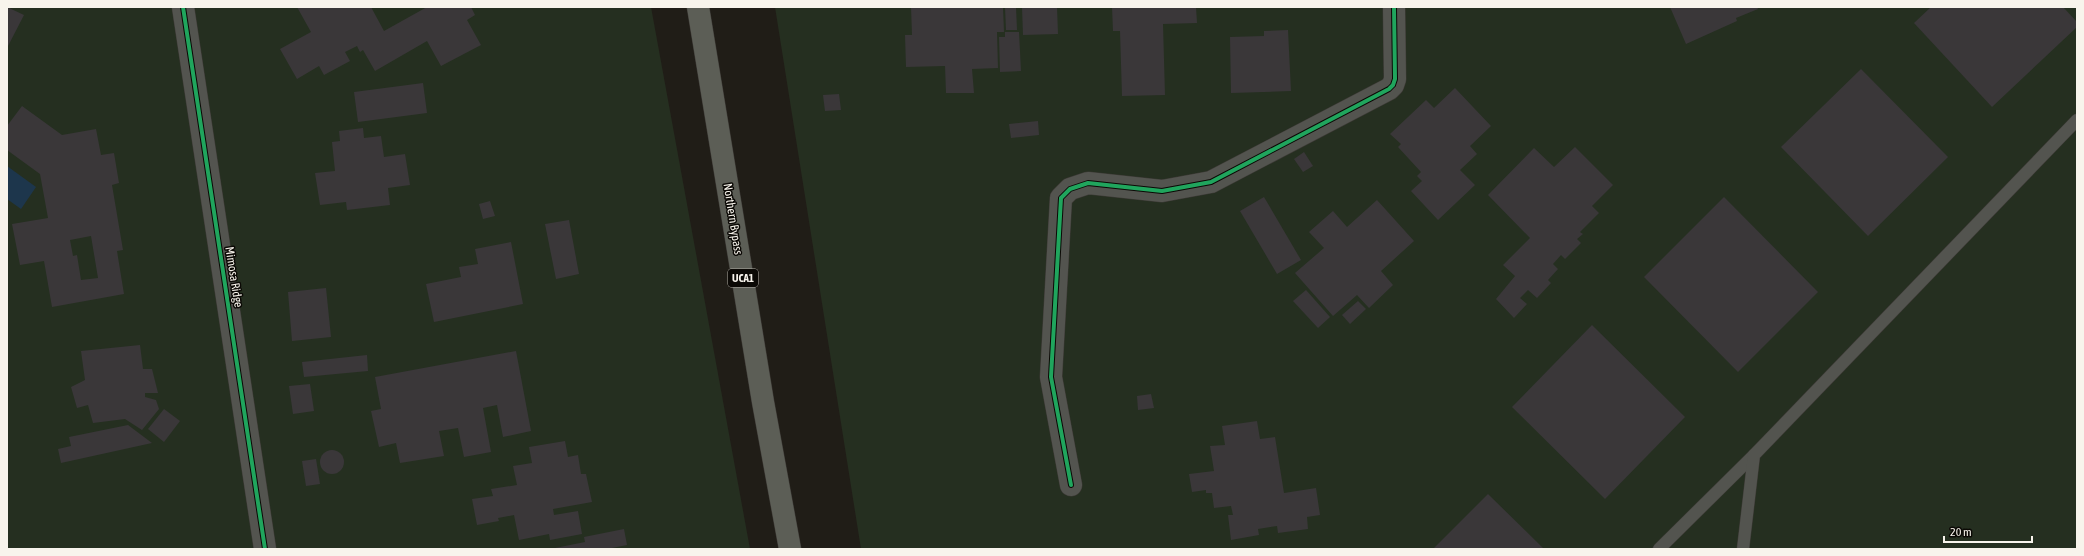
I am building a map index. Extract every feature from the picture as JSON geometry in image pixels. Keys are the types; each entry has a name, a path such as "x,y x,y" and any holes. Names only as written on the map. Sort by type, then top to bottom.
{"main road":[{"name":"Northern Bypass","path":"698,7 763,402 790,549"}],"street":[{"name":"Mimosa Ridge","path":"183,7 265,549"},
{"path":"1071,485 1051,377 1061,198 1070,189 1088,183 1162,191 1211,182 1389,89 1394,85 1395,78 1394,7"}],"lane":[{"path":"1659,549 1754,455 2077,120"},
{"path":"1743,549 1754,455"}],"green space":[{"path":"7,7 651,7 750,549 7,549"},
{"path":"775,7 2077,7 2077,549 861,549"}],"water":[{"path":"7,166 36,187 21,209 7,199"}],"building":[{"path":"7,7 24,15 7,48"},
{"path":"297,7 371,7 384,31 427,7 471,7 475,15 467,20 481,45 441,66 427,41 375,71 363,50 360,52 357,46 345,52 350,61 324,75 319,66 297,79 280,49 311,32"},
{"path":"911,7 1003,7 1004,32 997,32 998,68 972,69 974,93 946,93 945,66 906,67 905,35 912,35"},
{"path":"1005,7 1016,7 1017,30 1006,30"},
{"path":"1022,7 1057,7 1058,34 1023,35"},
{"path":"1112,7 1196,7 1197,23 1163,24 1165,95 1122,96 1120,31 1113,31"},
{"path":"1670,7 1757,7 1758,9 1736,18 1737,21 1686,44"},
{"path":"1931,7 2063,7 2077,22 2077,27 1992,107 1914,23"},
{"path":"1288,30 1291,91 1231,93 1230,37 1264,36 1264,31"},
{"path":"1005,32 1019,32 1021,71 1000,72 999,37 1005,37"},
{"path":"1861,69 1948,157 1868,236 1781,147"},
{"path":"423,83 427,113 358,122 354,92"},
{"path":"1455,88 1491,126 1470,146 1477,154 1460,170 1475,185 1438,220 1411,191 1422,181 1417,176 1421,172 1398,147 1401,144 1390,134 1426,100 1434,108"},
{"path":"839,94 841,110 825,111 823,95"},
{"path":"22,106 62,135 96,129 101,155 114,153 119,183 112,185 123,250 117,251 124,294 52,307 44,261 20,265 12,224 48,218 40,174 7,150 7,126","holes":["91,236 98,278 81,280 77,255 73,256 70,240"]},
{"path":"1038,121 1039,135 1011,138 1009,124"},
{"path":"363,128 364,138 381,136 384,157 405,154 410,185 388,188 390,205 347,210 346,202 320,205 315,173 335,171 332,142 340,141 339,131"},
{"path":"1575,147 1613,185 1592,206 1599,213 1580,232 1583,234 1577,239 1581,243 1565,259 1561,255 1553,264 1558,269 1548,280 1551,283 1537,298 1528,290 1520,298 1527,304 1514,318 1496,299 1515,276 1503,265 1530,238 1488,195 1534,148 1554,167"},
{"path":"1304,152 1313,166 1303,172 1294,159"},
{"path":"1264,197 1301,260 1277,274 1240,211"},
{"path":"1724,197 1818,292 1738,372 1644,277"},
{"path":"1377,200 1414,241 1381,271 1393,285 1369,308 1357,295 1333,316 1295,273 1324,248 1309,232 1333,211 1347,227"},
{"path":"490,201 495,216 483,219 479,204"},
{"path":"569,220 579,274 556,279 545,224"},
{"path":"511,242 523,304 434,322 426,284 461,277 459,267 478,264 475,249"},
{"path":"326,288 331,337 292,341 288,292"},
{"path":"1306,290 1330,317 1318,328 1293,301"},
{"path":"1358,301 1366,309 1350,324 1342,315"},
{"path":"1592,325 1685,417 1605,499 1512,407"},
{"path":"140,345 143,369 152,369 158,393 145,393 145,397 156,400 159,409 142,430 125,419 93,423 88,405 77,408 71,387 85,380 81,351"},
{"path":"516,351 531,431 503,437 497,405 483,408 491,452 464,457 458,428 439,431 444,456 400,463 396,443 379,447 371,411 381,409 375,377"},
{"path":"367,355 368,371 304,377 302,362"},
{"path":"310,384 314,411 293,414 289,386"},
{"path":"1151,394 1154,408 1138,410 1137,396"},
{"path":"164,409 180,421 164,442 148,429"},
{"path":"1257,421 1260,439 1275,437 1284,493 1316,488 1320,515 1307,517 1308,529 1278,533 1277,526 1258,529 1259,535 1231,540 1228,515 1233,515 1231,506 1214,508 1212,493 1206,493 1206,490 1192,492 1189,474 1214,471 1210,446 1225,445 1222,426"},
{"path":"128,425 152,443 61,463 58,449 71,446 69,437"},
{"path":"565,441 568,457 578,455 581,474 586,474 592,502 553,509 554,515 578,511 582,534 550,540 549,534 519,540 514,515 498,518 499,521 477,525 472,499 493,496 491,489 517,485 513,466 532,463 529,447"},
{"path":"332,450 341,453 344,462 341,471 332,474 323,471 320,462 323,453"},
{"path":"316,459 320,484 306,486 302,461"},
{"path":"1488,494 1544,549 1433,549"},
{"path":"624,529 627,545 607,549 550,549 585,542 584,537"}],"cycle path":[{"path":"183,7 265,549"},
{"path":"1071,485 1051,377 1061,198 1070,189 1088,183 1162,191 1211,182 1389,89 1393,85 1395,79 1394,7"}]}
